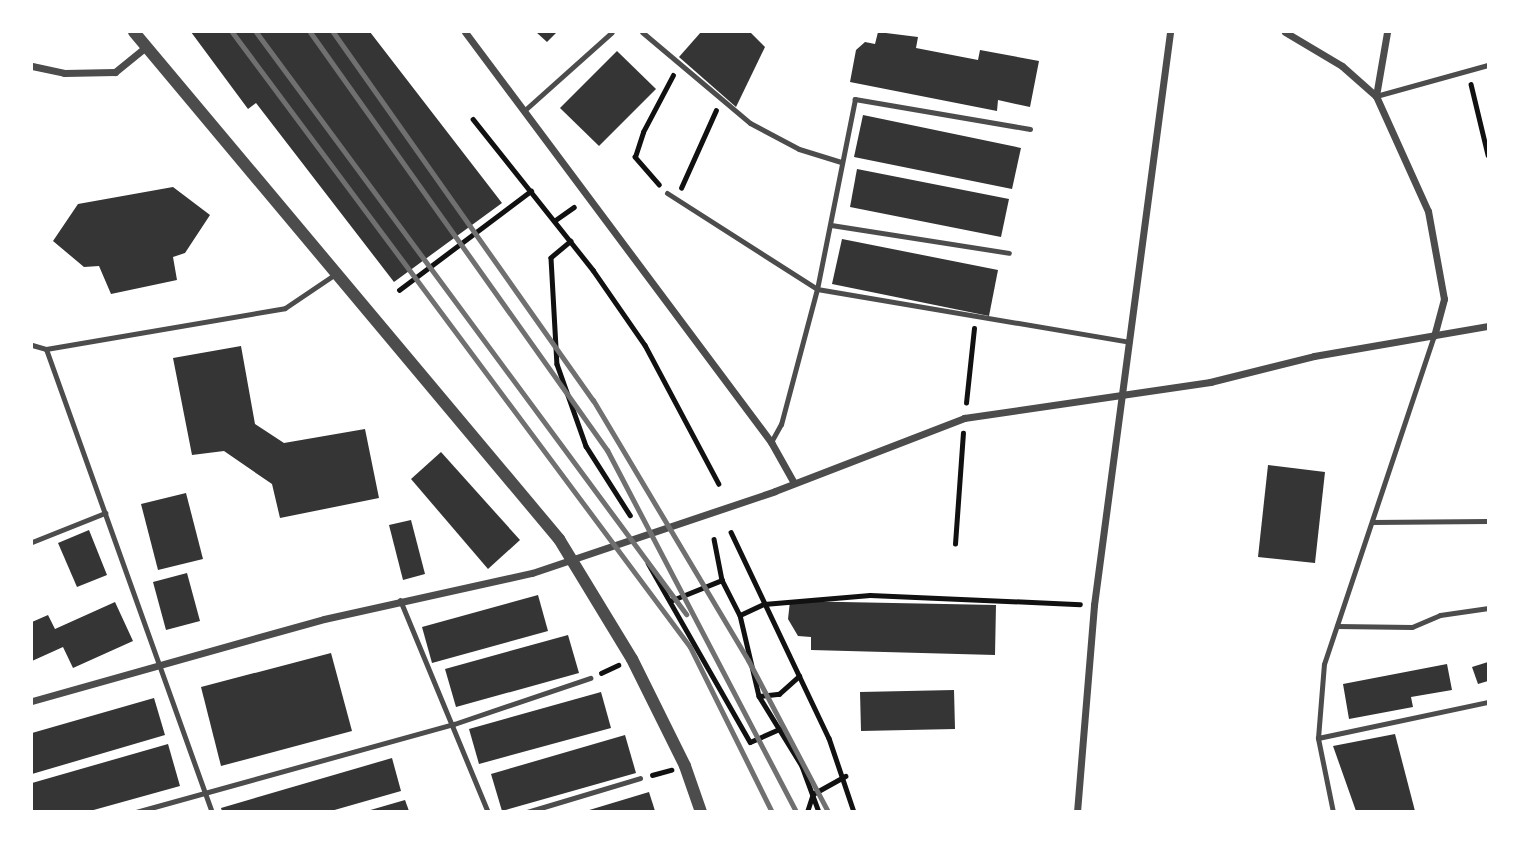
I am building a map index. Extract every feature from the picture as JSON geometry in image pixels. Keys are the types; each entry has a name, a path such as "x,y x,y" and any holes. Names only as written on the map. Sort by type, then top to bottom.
{"street":[{"path":"134,32 572,559 632,659 685,766 701,811"},
{"path":"465,32 526,109 771,442 794,484"},
{"path":"1077,811 1094,605 1170,32"},
{"path":"1285,32 1342,66 1376,96 1428,211 1444,299 1434,336"},
{"path":"1376,96 1387,32"},
{"path":"32,65 64,74 115,72 146,47"},
{"path":"32,701 400,600 532,573 794,484 964,418 1210,382 1314,356 1489,327"}],"lane":[{"path":"526,109 612,32"},
{"path":"642,32 721,100 799,149 841,162"},
{"path":"1376,96 1489,65"},
{"path":"771,442 781,424 817,289 855,99 1030,130"},
{"path":"667,193 817,289 1130,342"},
{"path":"831,225 1009,253"},
{"path":"32,345 46,349 285,308 334,275"},
{"path":"1333,811 1318,738 1324,664 1434,336"},
{"path":"46,349 212,811"},
{"path":"32,542 105,513"},
{"path":"1372,522 1489,521"},
{"path":"400,600 454,724 488,811"},
{"path":"1337,626 1412,626 1440,615 1489,608"},
{"path":"136,811 207,794 454,724 590,678"},
{"path":"1318,738 1489,702"},
{"path":"527,811 640,778"}],"path":[{"path":"667,193 635,157 659,97 679,66"},
{"path":"1467,70 1489,155"},
{"path":"676,199 721,100"},
{"path":"474,119 571,241 645,345 719,484"},
{"path":"399,290 531,191"},
{"path":"554,220 574,207"},
{"path":"571,241 551,258 557,364 586,446 630,515"},
{"path":"956,544 964,418 975,317"},
{"path":"731,532 845,776 854,811"},
{"path":"714,539 722,580 740,615 759,696 780,728 819,811"},
{"path":"649,563 750,742 780,728"},
{"path":"670,601 722,580"},
{"path":"740,615 764,604 870,595 1094,605"},
{"path":"590,678 632,659"},
{"path":"759,696 779,694 799,676"},
{"path":"640,778 685,766"},
{"path":"807,811 813,794 845,776"}],"building":[{"path":"191,32 370,32 502,203 394,282 256,103 248,109"},
{"path":"536,32 557,32 547,42"},
{"path":"701,32 750,32 765,47 736,107 679,57"},
{"path":"878,32 918,37 916,48 978,60 980,50 1039,61 1030,107 998,100 997,111 850,82 856,50 865,42 875,44"},
{"path":"617,51 656,89 599,146 560,108"},
{"path":"863,115 1021,148 1012,189 854,157"},
{"path":"857,169 1009,199 1001,237 850,207"},
{"path":"173,187 210,215 185,253 173,257 177,280 111,294 99,266 84,267 53,241 78,204"},
{"path":"842,239 998,270 989,316 832,284"},
{"path":"241,346 255,424 284,443 365,429 379,498 280,518 272,484 224,451 192,455 173,358"},
{"path":"441,452 520,540 488,569 411,479"},
{"path":"1268,465 1325,472 1315,563 1258,557"},
{"path":"186,493 203,559 158,570 141,504"},
{"path":"411,520 425,574 403,580 389,525"},
{"path":"89,530 107,575 77,587 58,543"},
{"path":"187,573 200,621 166,630 153,582"},
{"path":"538,595 548,631 432,663 422,627"},
{"path":"790,601 996,605 995,655 811,650 811,637 798,636 788,619"},
{"path":"115,602 133,641 73,668 63,647 32,661 32,622 48,615 55,629"},
{"path":"568,635 579,673 456,707 445,669"},
{"path":"331,653 352,731 221,766 201,687"},
{"path":"1488,662 1488,681 1478,684 1472,667"},
{"path":"1447,664 1452,690 1411,697 1413,707 1349,719 1343,684"},
{"path":"954,690 955,729 861,731 860,692"},
{"path":"601,692 611,728 479,764 469,729"},
{"path":"154,698 165,735 32,774 32,733"},
{"path":"1395,734 1415,811 1356,811 1333,746"},
{"path":"625,735 636,773 502,811 491,774"},
{"path":"168,744 180,786 90,811 32,811 32,783"},
{"path":"392,758 401,791 331,811 222,811 221,808"},
{"path":"649,792 655,811 586,811"},
{"path":"405,800 409,811 367,811"}],"railway":[{"path":"232,32 690,647 772,812"},
{"path":"256,32 686,614"},
{"path":"310,32 607,450 796,812"},
{"path":"333,32 593,400 748,660 828,812"}]}
